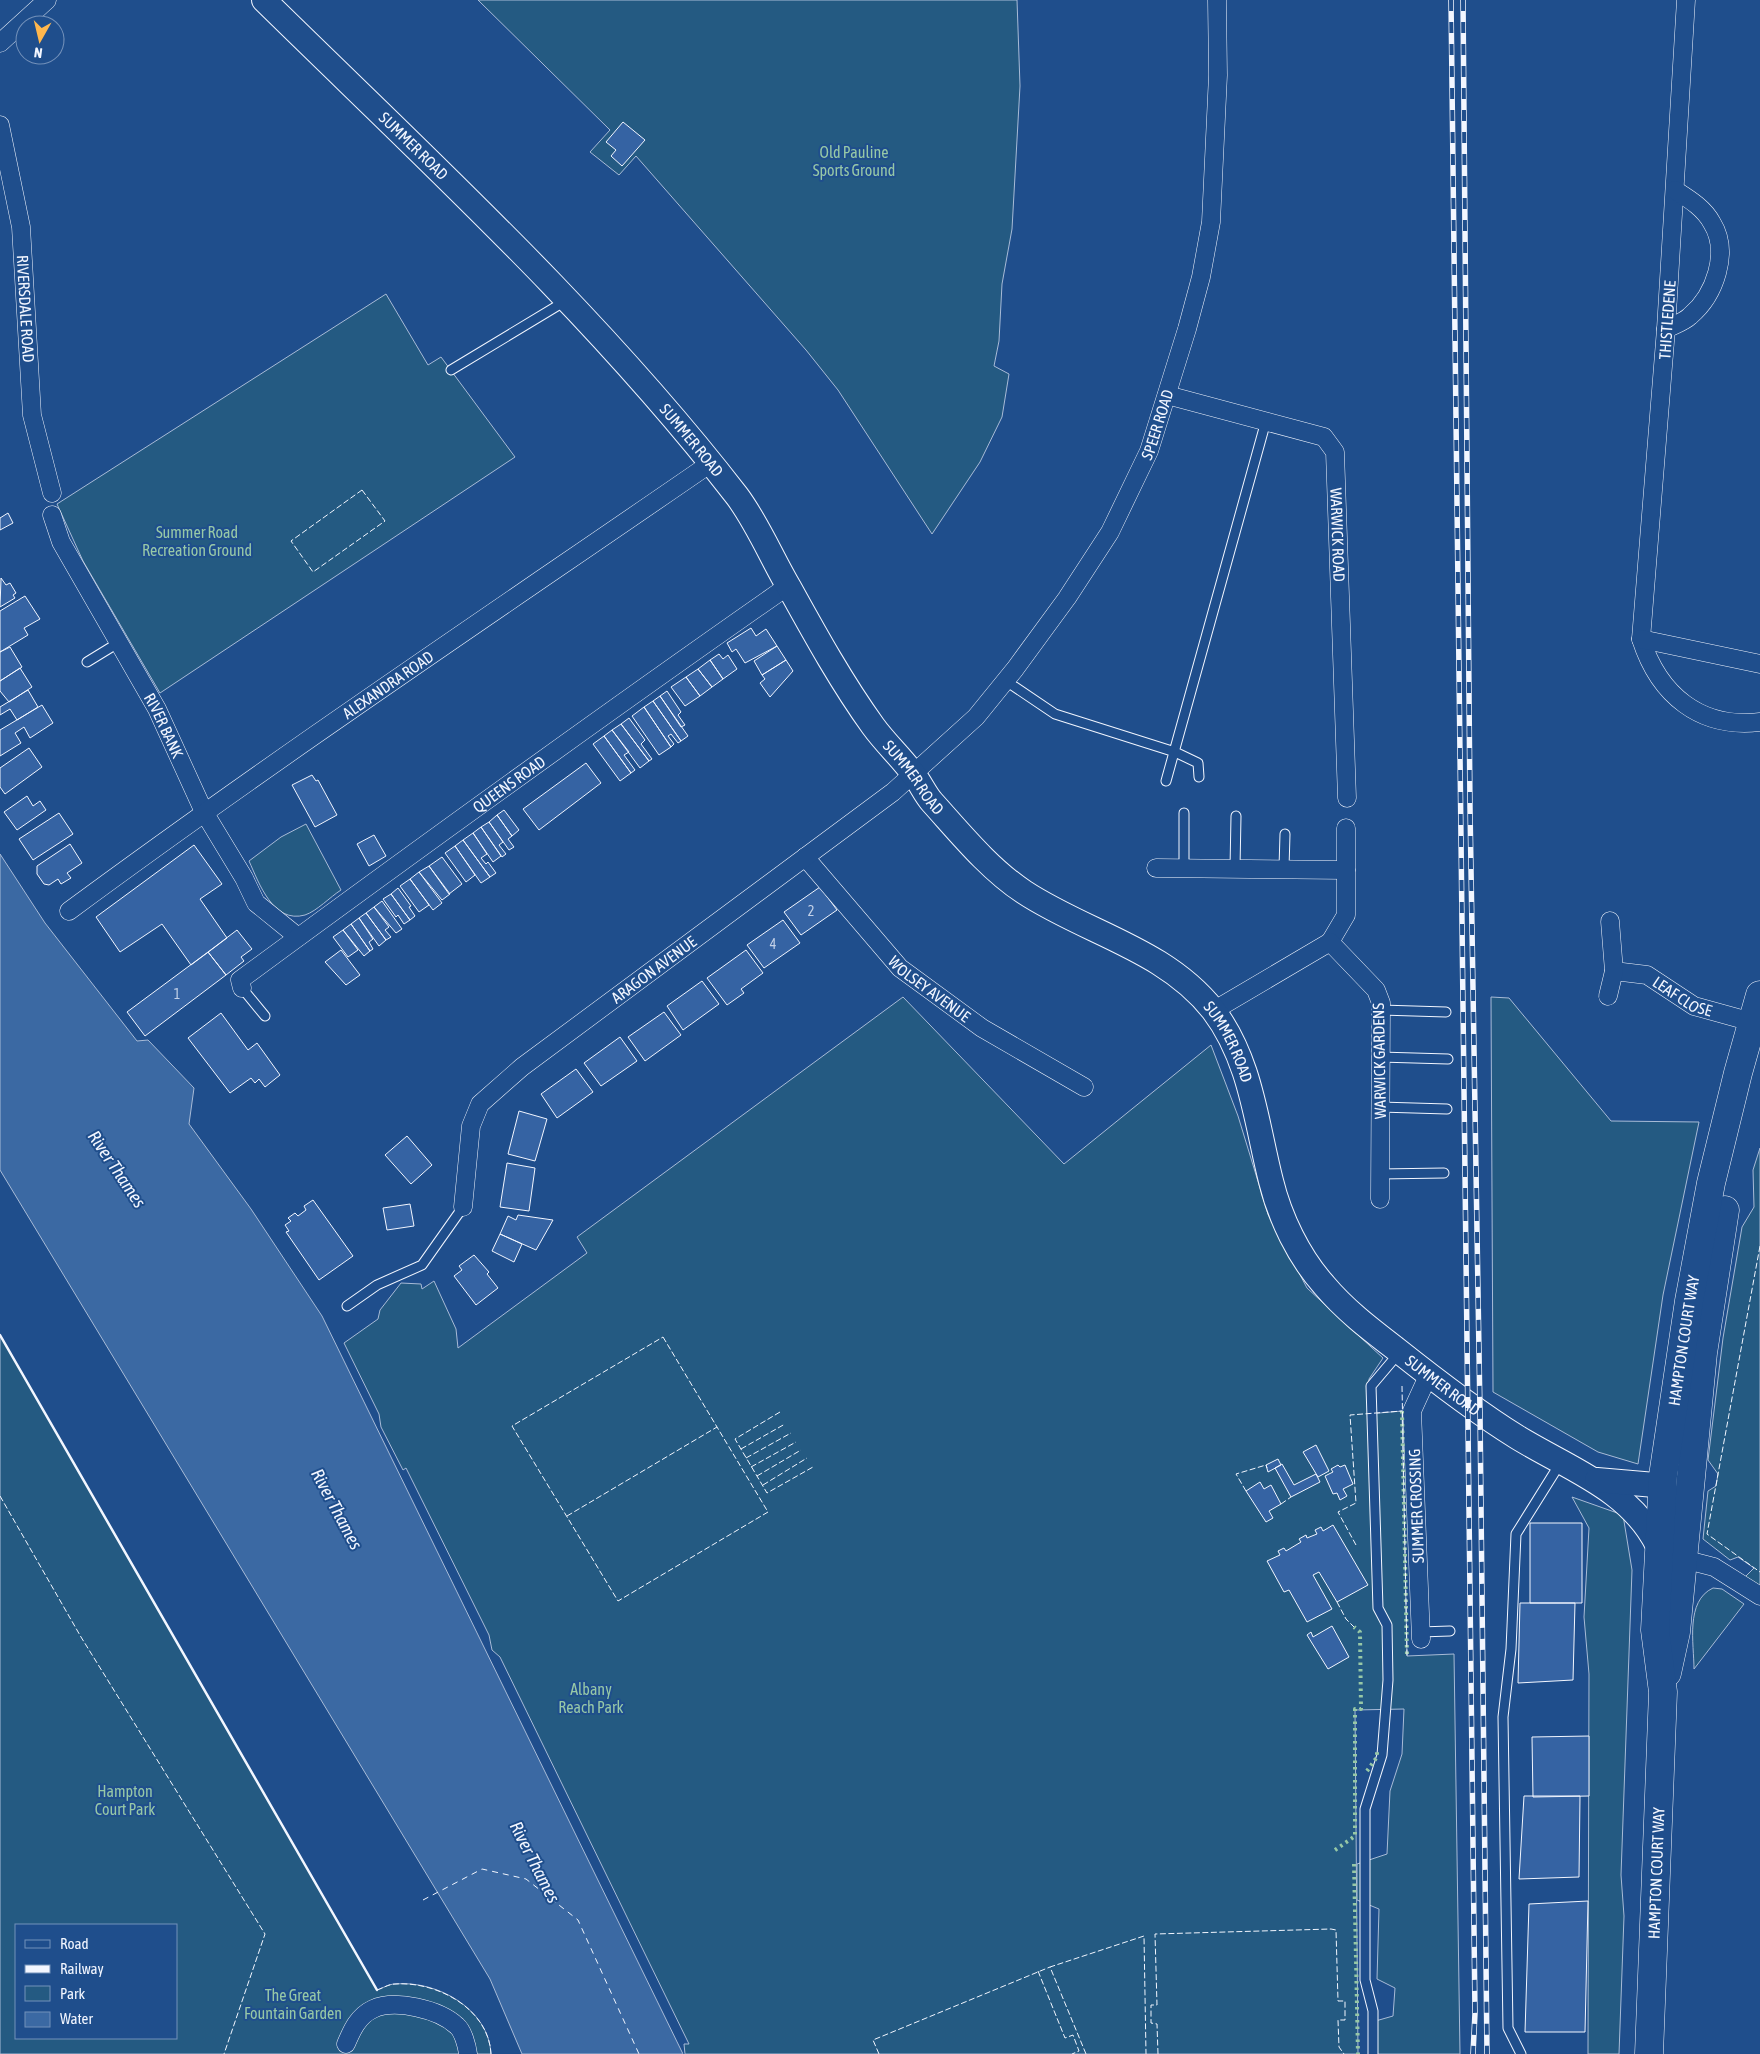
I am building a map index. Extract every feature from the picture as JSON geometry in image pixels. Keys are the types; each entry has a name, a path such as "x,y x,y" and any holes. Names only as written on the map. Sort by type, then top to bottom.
{"highway":[{"name":"HAMPTON COURT WAY","path":"1648,2054 1663,1692 1676,1632 1666,1554 1662,1476 1689,1301 1711,1183 1760,995"},
{"name":"HAMPTON COURT WAY","path":"1666,1554 1704,1354 1721,1233 1740,1131 1760,1055"}],"street":[{"path":"0,43 47,0"},
{"name":"SUMMER ROAD","path":"264,0 568,300 711,463 743,504 852,696 877,732 913,773 928,797 987,862 1020,890 1078,922 1151,956 1176,974 1213,1011 1242,1061 1253,1096 1272,1186 1294,1241 1311,1269 1326,1288 1359,1321 1428,1376 1518,1437 1618,1496 1636,1512 1666,1554"},
{"name":"SPEER ROAD","path":"913,773 976,717 1006,681 1067,598 1110,532 1149,451 1201,277 1211,222 1218,75 1217,0"},
{"name":"THISTLEDENE","path":"1686,0 1666,329 1641,639 1648,660 1665,686 1686,706 1706,718 1730,723 1760,722"},
{"name":"RIVERSDALE ROAD","path":"0,125 21,227 32,416 52,493"},
{"path":"1666,329 1690,316 1708,294 1718,269 1720,243 1712,223 1697,205 1675,190"},
{"name":"WARWICK ROAD","path":"1167,395 1324,437 1335,452 1347,798"},
{"name":"ALEXANDRA ROAD","path":"69,911 204,812 711,463"},
{"name":"RIVER BANK","path":"52,515 61,542 157,710 204,812 244,878 256,903 298,937"},
{"name":"QUEENS ROAD","path":"242,988 240,980 298,937 547,754 788,586"},
{"path":"1641,639 1760,664"},
{"name":"ARAGON AVENUE","path":"463,1207 471,1126 480,1104 522,1067 893,792 913,773"},
{"path":"1213,1011 1330,942 1346,915 1346,828"},
{"name":"WOLSEY AVENUE","path":"805,857 900,968 982,1028 1084,1087"},
{"path":"1156,868 1346,870"},
{"path":"1608,996 1614,971 1610,921"},
{"name":"WARWICK GARDENS","path":"1330,942 1376,990 1381,1010 1380,1199"},
{"name":"LEAF CLOSE","path":"1614,971 1646,975 1694,1006 1752,1022"},
{"name":"SUMMER CROSSING","path":"1420,1636 1412,1411 1428,1376"},
{"name":"SUMMER ROAD","path":"1593,1480 1655,1485 1659,1483 1662,1476"},
{"path":"1666,1554 1702,1562 1714,1567 1760,1596"},
{"path":"346,2044 355,2023 373,2009 401,2004 432,2011 458,2026 468,2054"}],"lane":[{"path":"451,370 568,300"},
{"path":"1166,781 1266,421"},
{"path":"87,662 118,643"},
{"path":"1006,681 1055,714 1175,752 1198,763 1199,777"},
{"path":"1184,813 1184,868"},
{"path":"1235,868 1236,816"},
{"path":"1284,868 1285,834"},
{"path":"242,988 265,1016"},
{"path":"1381,1010 1446,1012"},
{"path":"1380,1057 1448,1059"},
{"path":"1380,1107 1447,1108"},
{"path":"1380,1174 1444,1173"},
{"path":"347,1306 377,1285 422,1265 463,1207"},
{"path":"1373,2054 1373,2011 1365,1980 1365,1810 1382,1755 1388,1680 1386,1625 1378,1608 1371,1386 1400,1352"},
{"path":"1521,2054 1508,2028 1503,1717 1511,1649 1516,1534 1561,1462"},
{"path":"1420,1636 1450,1631"}],"green space":[{"name":"Old Pauline Sports Ground","path":"478,0 1017,0 1020,86 1012,229 1002,284 999,341 994,366 1009,374 1002,417 980,462 932,534 838,390 806,350 636,156 619,175 590,152 610,130"},
{"name":"Summer Road Recreation Ground","path":"386,294 428,365 441,357 515,457 160,693 83,561 57,504"},
{"path":"306,824 341,890 310,913 294,916 276,908 269,900 257,880 249,861 281,837"},
{"name":"Albany Reach Park","path":"903,997 1064,1164 1211,1045 1238,1116 1268,1214 1307,1288 1383,1358 1369,1379 1368,1414 1402,1411 1407,1656 1454,1654 1460,2054 1375,2054 1372,2022 1393,2016 1395,1988 1377,1979 1379,1909 1357,1900 1357,1864 1387,1854 1390,1791 1402,1754 1404,1709 1355,1710 1358,2054 685,2054 684,2044 689,2044 500,1657 492,1650 489,1635 406,1468 403,1470 381,1427 379,1414 344,1343 378,1319 380,1310 401,1283 421,1284 422,1289 434,1281 456,1329 458,1348 587,1253 577,1237"},
{"path":"1491,997 1509,998 1611,1121 1699,1122 1663,1295 1638,1464 1598,1452 1493,1392"},
{"path":"1760,1148 1760,1587 1745,1577 1754,1568 1738,1557 1730,1560 1703,1539 1708,1491 1716,1486 1718,1474 1708,1460 1723,1338 1742,1227 1754,1207 1753,1170"},
{"name":"Hampton Court Park","path":"0,1335 377,1990 393,1984 411,1984 427,1987 458,2001 471,2011 481,2024 488,2038 491,2054 0,2054"},
{"path":"1572,1497 1623,1515 1632,1570 1621,1875 1624,1916 1619,2054 1588,2054 1589,1674 1584,1617 1589,1528"},
{"path":"1713,1588 1722,1589 1744,1604 1694,1669 1693,1624 1695,1613 1698,1603 1704,1594"}],"water":[{"name":"River Thames","path":"0,854 45,923 137,1041 148,1040 194,1088 189,1124 251,1209 322,1316 683,2054 522,2054 490,1979 0,1170"}],"building":[{"path":"623,122 645,140 622,166 611,156 616,150 606,142"},
{"path":"8,513 13,523 0,530 0,518"},
{"path":"1,578 6,585 10,583 16,593 13,595 15,598 0,607"},
{"path":"25,596 40,619 24,628 28,635 0,652 0,611"},
{"path":"751,628 756,636 766,629 777,646 745,663 736,649 732,652 727,643"},
{"path":"777,646 786,660 762,675 754,661"},
{"path":"10,647 22,667 0,681 0,652"},
{"path":"719,654 723,659 728,655 737,669 723,679 710,660"},
{"path":"710,660 723,679 712,687 698,669"},
{"path":"786,660 793,671 770,697 760,683 765,679 762,675"},
{"path":"20,668 32,687 9,702 0,691 0,681"},
{"path":"698,669 712,687 700,696 686,677"},
{"path":"686,677 700,696 685,706 671,687"},
{"path":"28,690 38,707 17,720 10,709 0,715 0,707"},
{"path":"667,691 681,712 678,715 685,725 681,727 660,696"},
{"path":"660,696 688,736 681,741 653,701"},
{"path":"653,701 681,741 678,743 671,734 668,736 674,744 671,747 644,707"},
{"path":"42,705 53,723 30,738 24,727 15,733 21,743 0,756 0,730"},
{"path":"644,707 671,747 659,755 632,716"},
{"path":"629,718 645,740 641,744 652,759 649,761 621,724"},
{"path":"621,724 649,761 640,768 612,730"},
{"path":"612,730 629,752 624,755 635,770 631,773 604,736"},
{"path":"604,736 631,773 620,781 593,744"},
{"path":"29,748 42,767 5,794 0,787 0,768"},
{"path":"586,763 601,783 539,830 523,809"},
{"path":"312,775 316,781 318,780 337,815 315,827 292,785"},
{"path":"27,796 33,806 40,801 46,810 17,830 4,812"},
{"path":"504,810 519,830 512,836 497,815"},
{"path":"59,813 73,834 33,860 19,839"},
{"path":"497,815 512,836 508,839 514,847 509,850 489,822"},
{"path":"489,822 503,842 499,845 506,854 502,857 481,827"},
{"path":"481,827 501,856 493,862 473,833"},
{"path":"473,833 487,854 481,858 486,864 488,862 496,873 490,877 463,840"},
{"path":"374,835 386,856 369,866 357,844"},
{"path":"463,840 490,877 481,883 455,846"},
{"path":"70,844 82,863 67,873 71,878 61,884 58,879 49,885 44,884 37,874 37,866"},
{"path":"194,845 222,884 200,899 227,938 191,965 162,924 120,952 96,917"},
{"path":"455,846 475,875 466,882 445,853"},
{"path":"442,857 462,884 449,894 429,866"},
{"path":"429,866 450,894 442,900 419,872"},
{"path":"419,872 442,903 433,910 410,879"},
{"path":"410,879 429,905 419,912 400,886"},
{"path":"820,887 837,910 801,935 784,912"},
{"path":"398,888 411,906 409,907 415,916 410,920 391,894"},
{"path":"391,894 410,920 404,924 398,915 396,917 383,899"},
{"path":"382,901 402,929 396,933 374,907"},
{"path":"374,907 389,927 385,930 391,937 386,940 366,913"},
{"path":"366,913 386,940 379,946 359,918"},
{"path":"359,918 373,939 369,942 373,949 370,951 351,924"},
{"path":"783,920 800,943 764,968 747,945"},
{"path":"351,924 370,951 364,956 343,930"},
{"path":"237,930 252,949 241,957 244,961 226,975 208,952"},
{"path":"343,930 358,950 348,957 333,937"},
{"path":"341,950 360,975 346,985 325,962"},
{"path":"746,950 763,973 741,989 744,993 727,1005 707,978"},
{"path":"208,952 226,975 145,1036 127,1012"},
{"path":"702,981 719,1004 683,1030 667,1006"},
{"path":"664,1012 681,1035 645,1061 628,1037"},
{"path":"221,1013 248,1050 257,1043 280,1075 265,1087 259,1079 255,1083 251,1078 230,1093 188,1038"},
{"path":"620,1037 637,1061 601,1086 584,1063"},
{"path":"576,1069 593,1092 557,1118 541,1094"},
{"path":"519,1111 547,1119 535,1161 508,1154"},
{"path":"407,1136 432,1165 411,1184 385,1155"},
{"path":"507,1163 535,1168 529,1211 500,1207"},
{"path":"313,1200 353,1256 319,1280 286,1232 289,1231 285,1225 291,1221 288,1218 295,1213 298,1216 306,1210 304,1206"},
{"path":"410,1204 414,1226 387,1230 383,1208"},
{"path":"518,1215 553,1220 536,1250 500,1234 508,1216 516,1220"},
{"path":"500,1234 522,1244 514,1262 492,1251"},
{"path":"474,1255 489,1272 487,1274 498,1288 476,1305 454,1276 462,1270 459,1266"},
{"path":"1316,1445 1329,1471 1318,1477 1303,1452"},
{"path":"1278,1459 1281,1465 1268,1472 1266,1465"},
{"path":"1282,1464 1294,1485 1316,1474 1320,1482 1291,1497 1275,1468"},
{"path":"1338,1465 1340,1467 1345,1465 1353,1484 1343,1489 1347,1496 1340,1500 1337,1493 1333,1494 1325,1476 1333,1472 1331,1469"},
{"path":"1260,1482 1264,1489 1271,1485 1281,1504 1269,1511 1273,1518 1266,1522 1246,1491"},
{"path":"1530,1523 1582,1523 1582,1603 1530,1603"},
{"path":"1333,1525 1368,1585 1337,1602 1319,1572 1313,1575 1332,1609 1307,1622 1289,1590 1284,1592 1267,1561 1280,1555 1278,1551 1284,1548 1286,1551 1301,1542 1299,1539 1306,1535 1307,1538 1317,1534 1315,1530 1321,1527 1323,1531"},
{"path":"1520,1603 1575,1603 1573,1680 1518,1683"},
{"path":"1332,1626 1349,1657 1328,1669 1307,1635 1311,1632 1313,1637"},
{"path":"1589,1736 1589,1796 1533,1797 1532,1737"},
{"path":"1524,1796 1580,1796 1579,1877 1519,1879"},
{"path":"1588,1901 1585,2032 1525,2032 1529,1904"}],"ferry route":[{"path":"423,1900 482,1869 526,1879 578,1920 639,2054"}],"railway":[{"path":"1451,0 1475,2013 1473,2054"},
{"path":"1463,0 1470,808 1480,1412 1487,2054"}],"hedge":[{"path":"1402,1411 1407,1656"},
{"path":"1335,1850 1355,1836 1355,1709 1361,1709 1360,1632 1354,1627"},
{"path":"1367,1771 1377,1757 1377,1752"},
{"path":"1354,1864 1358,2054"}],"fence":[{"path":"362,490 385,521 313,572 291,541 362,490"},
{"path":"1760,1246 1707,1534 1760,1572"},
{"path":"663,1337 768,1512 618,1601 512,1426 663,1337"},
{"path":"1402,1386 1407,1656"},
{"path":"1356,1545 1338,1512 1356,1503 1350,1415 1402,1411"},
{"path":"780,1412 735,1439 767,1493 813,1467"},
{"path":"741,1449 785,1424"},
{"path":"567,1516 717,1427"},
{"path":"746,1458 791,1433"},
{"path":"751,1467 796,1442"},
{"path":"757,1476 801,1450"},
{"path":"763,1485 807,1458"},
{"path":"1246,1491 1236,1474 1266,1465 1267,1468"},
{"path":"0,1496 81,1637 265,1934 224,2054"},
{"path":"1281,1504 1291,1497"},
{"path":"1337,1602 1346,1619 1354,1627"},
{"path":"1158,2054 1157,2024 1151,2023 1151,2005 1157,2005 1155,1934 1331,1929 1336,1930 1338,2001 1345,2001 1345,2020 1338,2020 1339,2047 1344,2054"},
{"path":"1086,2054 1050,1967 1144,1936 1146,2054"},
{"path":"879,2054 873,2040 1050,1967"},
{"path":"1038,1971 1065,2038 1073,2035 1079,2051 1072,2054"},
{"path":"377,1990 393,1984 411,1984 427,1987 458,2001 471,2011 481,2024 488,2038 491,2054"}],"wall":[{"path":"0,1335 377,1990"}],"park label":[{"name":"The Great Fountain Garden","path":"293,2004"}]}
